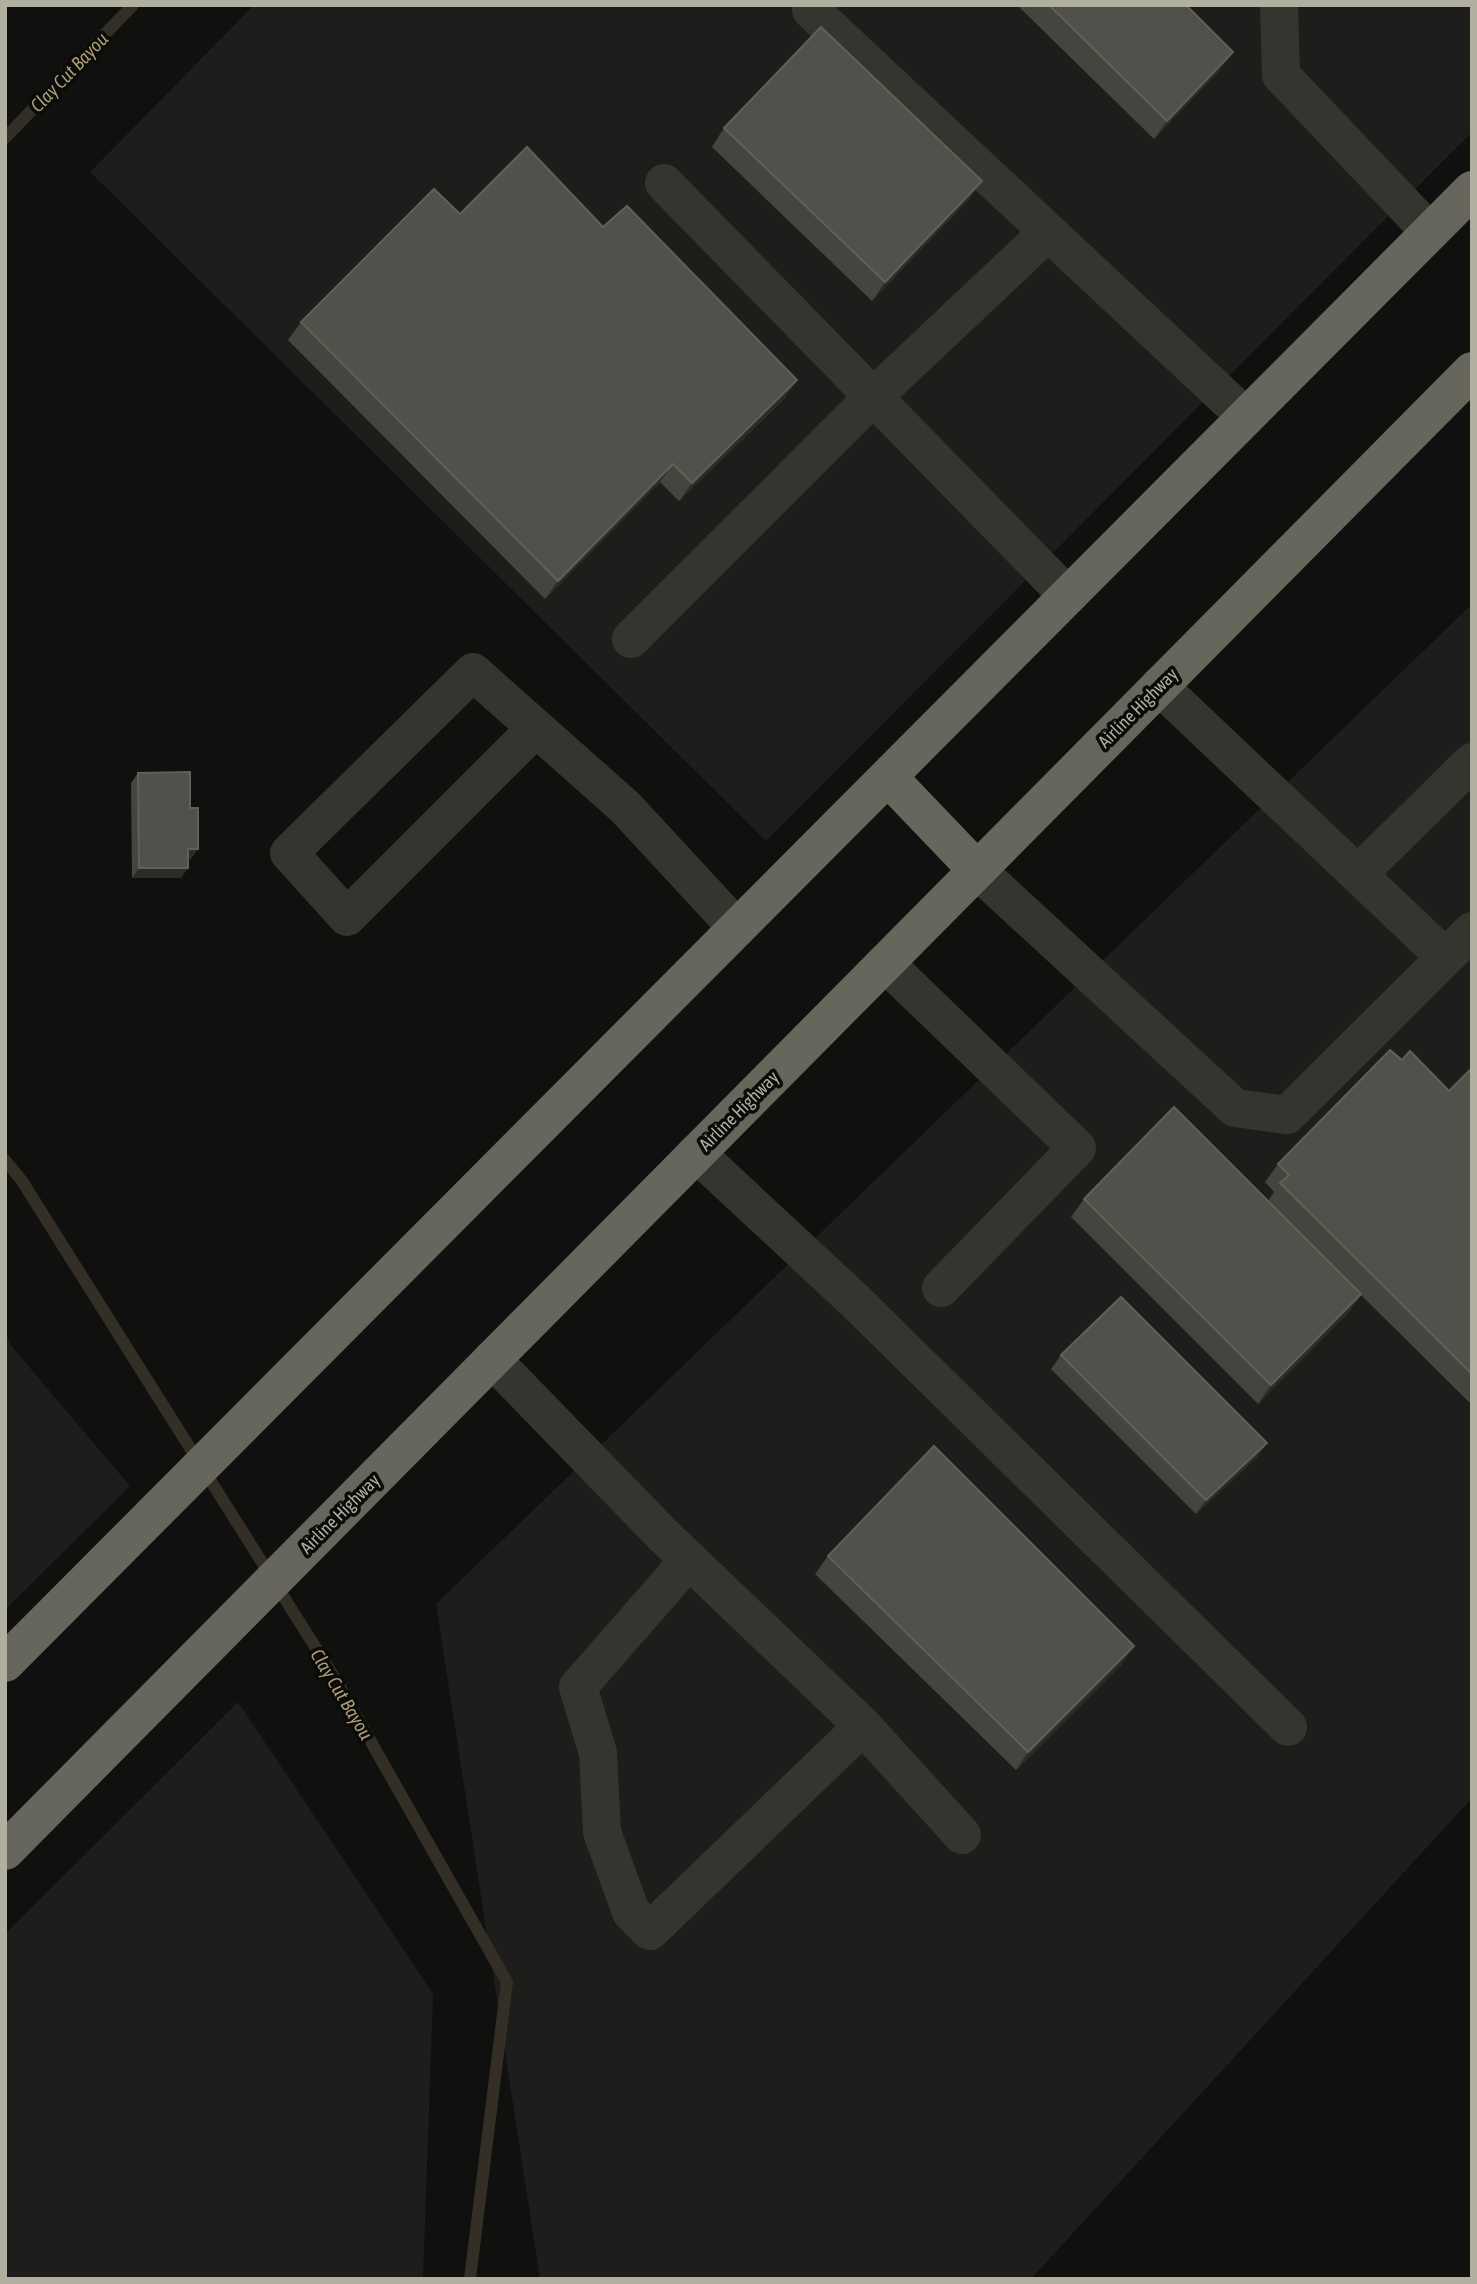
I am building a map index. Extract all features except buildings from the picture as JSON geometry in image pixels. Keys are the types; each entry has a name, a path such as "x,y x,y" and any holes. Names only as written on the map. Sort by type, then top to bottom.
{"highway":[{"path":"8,1656 133,1536 1472,190"},
{"name":"Airline Highway","path":"5,1851 1472,371"},
{"path":"888,778 977,870"}],"lane":[{"path":"1279,5 1281,75 1430,232"},
{"path":"811,10 1246,417"},
{"path":"664,183 1068,596"},
{"path":"631,639 873,397 1048,232"},
{"path":"536,728 347,917 289,853 473,672 625,807 737,928"},
{"path":"977,870 1235,1108 1287,1115 1459,944 1358,874 1159,686"},
{"path":"1358,874 1472,762"},
{"path":"885,963 1076,1148 941,1288"},
{"path":"696,1153 854,1300 1288,1727"},
{"path":"492,1359 689,1560 863,1726 962,1835"},
{"path":"689,1560 578,1687 598,1753 602,1832 631,1912 650,1931 863,1726"}],"shaded area":[{"path":"254,5 1472,5 1472,132 766,841 90,172"},
{"path":"1472,604 1472,1798 1031,2279 540,2279 436,1604"},
{"path":"5,1333 13,1348 130,1486 5,1610"},
{"path":"238,1702 433,1994 423,2279 5,2279 5,1934"}],"waterway":[{"name":"Clay Cut Bayou","path":"5,138 133,5"},
{"name":"Clay Cut Bayou","path":"5,1160 22,1181 336,1680 507,1982 470,2279"}]}
